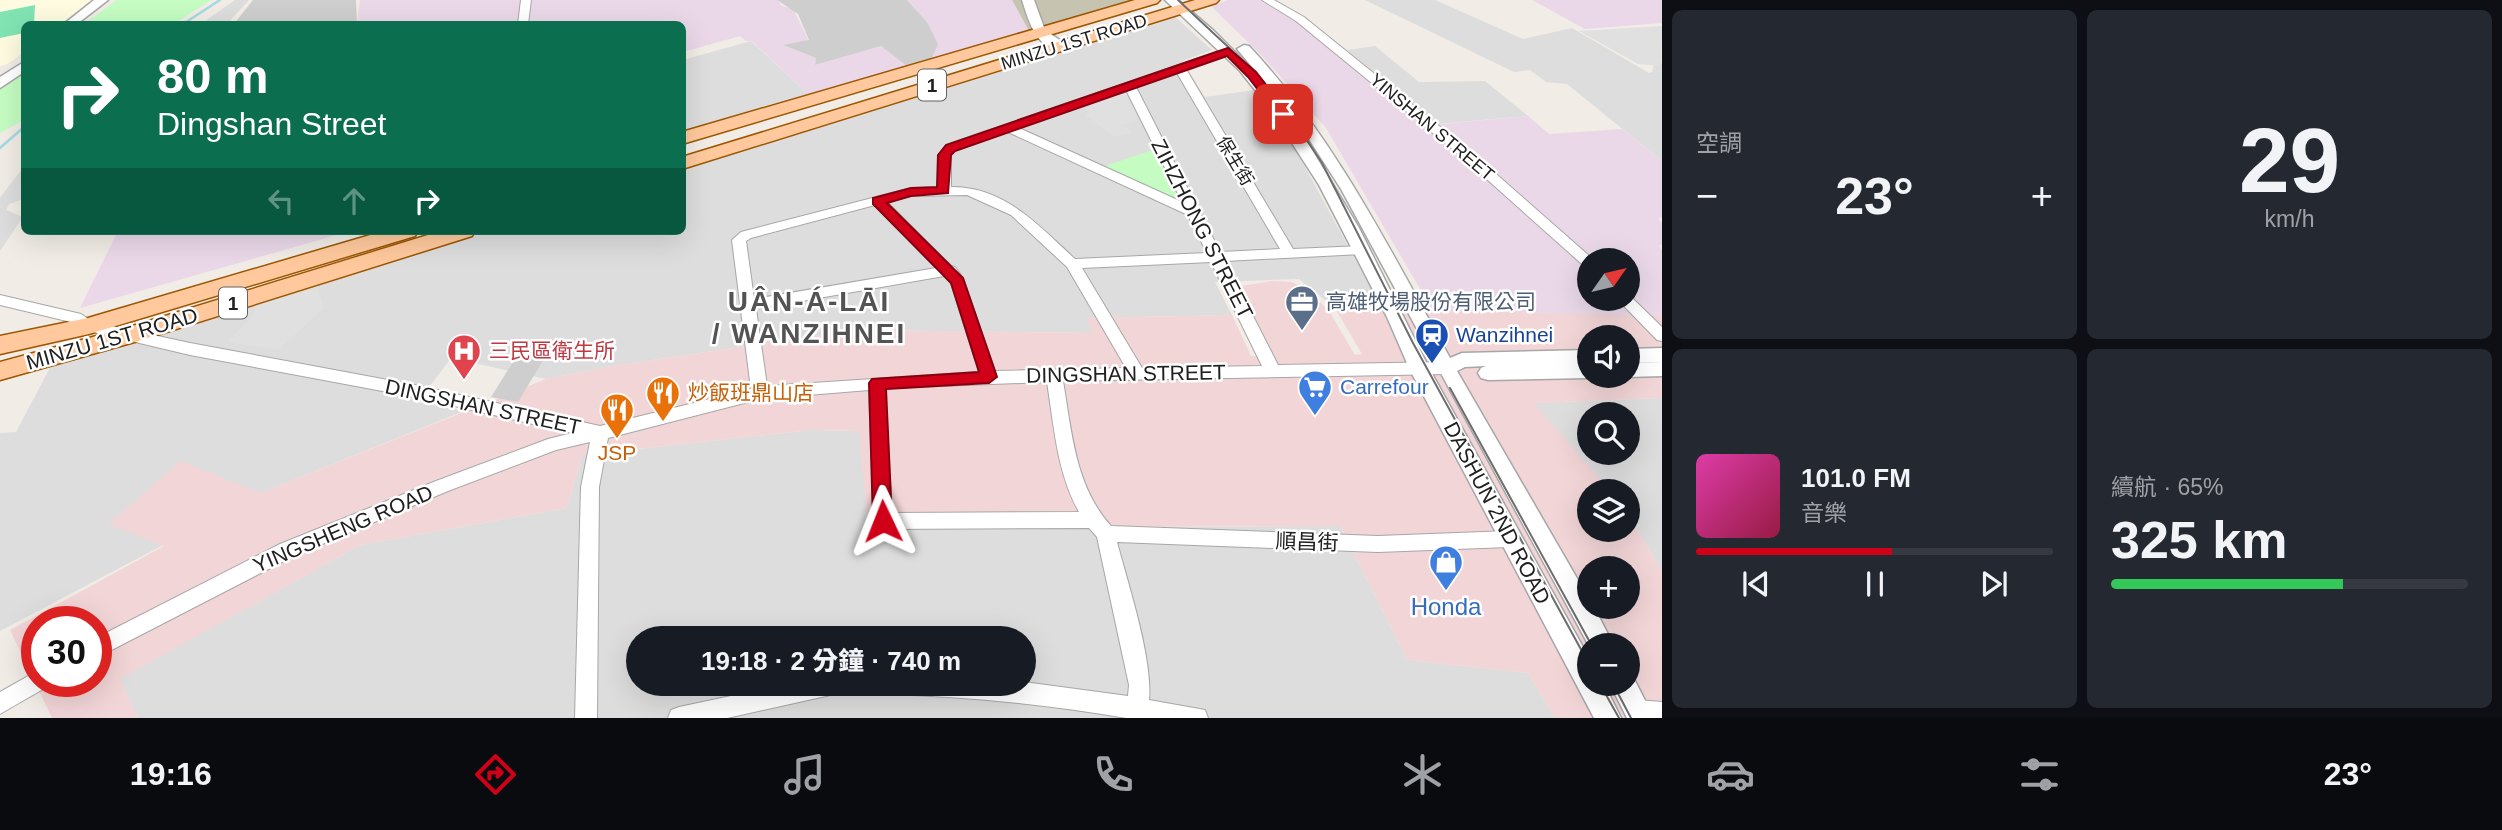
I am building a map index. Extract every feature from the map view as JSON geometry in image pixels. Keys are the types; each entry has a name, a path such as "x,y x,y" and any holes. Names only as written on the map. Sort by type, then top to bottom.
{"main road":[{"name":"MINZU 1ST ROAD","path":"686,147 1049,39 1152,0"},
{"name":"MINZU 1ST ROAD","path":"686,154 1049,39 1187,2"},
{"name":"MINZU 1ST ROAD","path":"686,137 928,76"},
{"name":"MINZU 1ST ROAD","path":"686,162 928,76"},
{"name":"MINZU 1ST ROAD","path":"0,355 357,235"},
{"name":"MINZU 1ST ROAD","path":"0,334 91,324 393,235"},
{"name":"MINZU 1ST ROAD","path":"0,345 91,324 415,235"},
{"name":"MINZU 1ST ROAD","path":"0,371 131,335 451,235"}],"street":[{"path":"74,21 102,0"},
{"path":"83,21 111,0"},
{"path":"523,21 526,0"},
{"path":"1028,0 1049,39"},
{"name":"YINSHAN STREET","path":"1267,0 1300,19 1448,139 1577,252"},
{"name":"DASHUN 2ND ROAD","path":"1187,2 1252,75 1316,163 1419,368 1577,662"},
{"name":"DASHUN 2ND ROAD","path":"1187,2 1268,72 1335,161 1446,368 1595,633"},
{"path":"944,190 945,155 950,148 1228,51"},
{"path":"0,75 21,59"},
{"path":"0,85 21,68"},
{"name":"保生街","path":"1180,69 1289,253"},
{"name":"ZIHZHONG STREET","path":"1130,86 1273,371"},
{"path":"1009,128 1194,214"},
{"path":"760,393 739,240 746,234 911,192 944,190 968,191 1016,212 1072,264 1137,373"},
{"path":"878,201 950,270 958,281 989,377"},
{"path":"1072,264 1362,250"},
{"path":"749,305 950,270"},
{"path":"0,300 131,335"},
{"path":"1639,312 1662,336"},
{"name":"DINGSHAN STREET","path":"131,335 420,393 600,433 760,393 877,383 1137,373 1446,368 1462,360 1577,357"},
{"path":"1640,356 1662,355"},
{"path":"1446,368 1471,373 1577,371"},
{"path":"1640,370 1662,369"},
{"path":"1054,376 1075,489 1091,520 1106,534 1140,685 1135,714"},
{"path":"877,383 883,521 1091,520"},
{"path":"586,718 590,487 600,433"},
{"name":"YINGSHENG ROAD","path":"112,641 287,550 442,486 554,444 600,433"},
{"name":"順昌街","path":"1106,534 1378,544 1509,539"},
{"path":"0,704 21,691"},
{"path":"1036,693 1055,695 1135,714 1197,718"},
{"path":"679,718 780,696"},
{"name":"DASHUN 2ND ROAD","path":"1596,696 1608,718"},
{"path":"1633,696 1647,714"}],"shaded area":[{"path":"0,0 92,0 64,21 21,21 21,54 8,64 0,66"},
{"path":"235,0 249,0 230,21 205,21"},
{"path":"253,0 356,0 357,21 236,21"},
{"path":"360,0 777,0 782,6 793,9 809,41 783,45 816,58 815,65 881,46 907,66 809,95 752,41 746,41 740,36 686,51 686,21 357,21"},
{"path":"777,0 907,0 927,22 938,44 931,60 907,66 881,46 815,65 816,58 783,45 809,40 798,14"},
{"path":"907,0 1012,0 1029,31 931,60 927,22"},
{"path":"1012,0 1134,0 1029,31"},
{"path":"1228,0 1260,0 1297,22 1421,126 1528,116 1549,134 1622,129 1662,161 1662,217 1658,219 1662,223 1662,244 1659,246 1662,250 1662,315 1433,311 1326,128 1264,58 1211,6"},
{"path":"1365,0 1435,0 1523,39 1572,28 1649,73 1652,72 1654,64 1662,63 1662,161 1567,84 1546,82 1530,70 1514,72"},
{"path":"1532,0 1662,0 1662,23 1585,29"},
{"path":"1174,16 1212,50 1182,61 1205,97 1254,90 1272,106 1382,309 1335,308 1299,279 1215,282 1232,315 1087,318 1093,333 854,330 612,366 546,379 451,358 418,402 464,411 264,492 47,606 21,606 21,620 0,631 0,433 16,432 53,362 254,302 255,313 317,284 472,235 686,235 686,168"},
{"path":"1662,26 1661,66 1638,64 1579,31"},
{"path":"751,41 809,95 686,131 686,59"},
{"path":"1375,46 1419,82 1485,81 1528,116 1436,124 1347,50"},
{"path":"1124,92 1129,93 1140,120 1123,125 1132,132 1115,137 1085,115 1090,113 1083,108"},
{"path":"21,170 21,200 9,204 6,210 21,216 21,220 0,251 0,198"},
{"path":"116,235 337,235 80,308"},
{"path":"1272,281 1291,282 1306,288 1329,311 1355,355 1362,354 1335,308 1662,315 1662,398 1534,403 1577,453 1577,465 1588,465 1600,479 1577,479 1577,542 1640,542 1640,535 1662,571 1662,718 1555,718 1528,673 1407,660 1340,526 868,528 859,431 812,430 582,455 567,508 360,545 120,679 138,718 52,718 42,697 112,697 112,606 54,606 164,546 109,524 180,461 261,493 546,379 612,366 854,330 1092,333 1087,318 1232,315 1251,356 1273,356 1241,292 1242,286"},
{"path":"317,284 324,308 278,350 228,342 254,314 254,302"},
{"path":"518,354 544,359 518,402 491,397"},
{"path":"1662,398 1662,571 1640,535 1640,479 1600,479 1587,465 1640,465 1640,402 1577,402 1577,453 1533,403"},
{"path":"812,430 860,431 869,528 1340,526 1407,660 1528,673 1555,718 138,718 119,679 360,545 567,508 582,455"},
{"path":"21,624 21,653 10,630"}],"green space":[{"path":"117,0 211,0 179,21 88,21"},
{"path":"35,5 34,21 21,21 21,34 0,38 0,12"},
{"path":"21,72 21,122 0,133 0,88"},
{"path":"1150,151 1158,154 1178,196 1168,198 1109,171 1105,166"}],"waterway":[{"path":"188,21 220,0"},
{"path":"0,148 21,130"}],"tram line":[{"path":"1178,0 1256,73 1289,113 1322,163 1413,343 1577,642"},
{"path":"1450,388 1585,633"},
{"path":"1607,696 1619,718"},
{"path":"1619,696 1631,718"}],"place":[{"name":"高雄牧場股份有限公司","path":"1302,332"},
{"name":"Wanzihnei","path":"1432,365"},
{"name":"三民區衛生所","path":"464,381"},
{"name":"Carrefour","path":"1315,417"},
{"name":"炒飯班鼎山店","path":"663,423"},
{"name":"JSP","path":"617,440"},
{"name":"Honda","path":"1446,592"}],"district":[{"name":"UÂN-Á-LĀI / WANZIHNEI","path":"809,317"}],"route":[{"path":"883,521 877,383 989,377 958,281 950,270 878,201 911,192 944,190 945,155 950,148 1228,51 1252,75 1283,114"}]}
